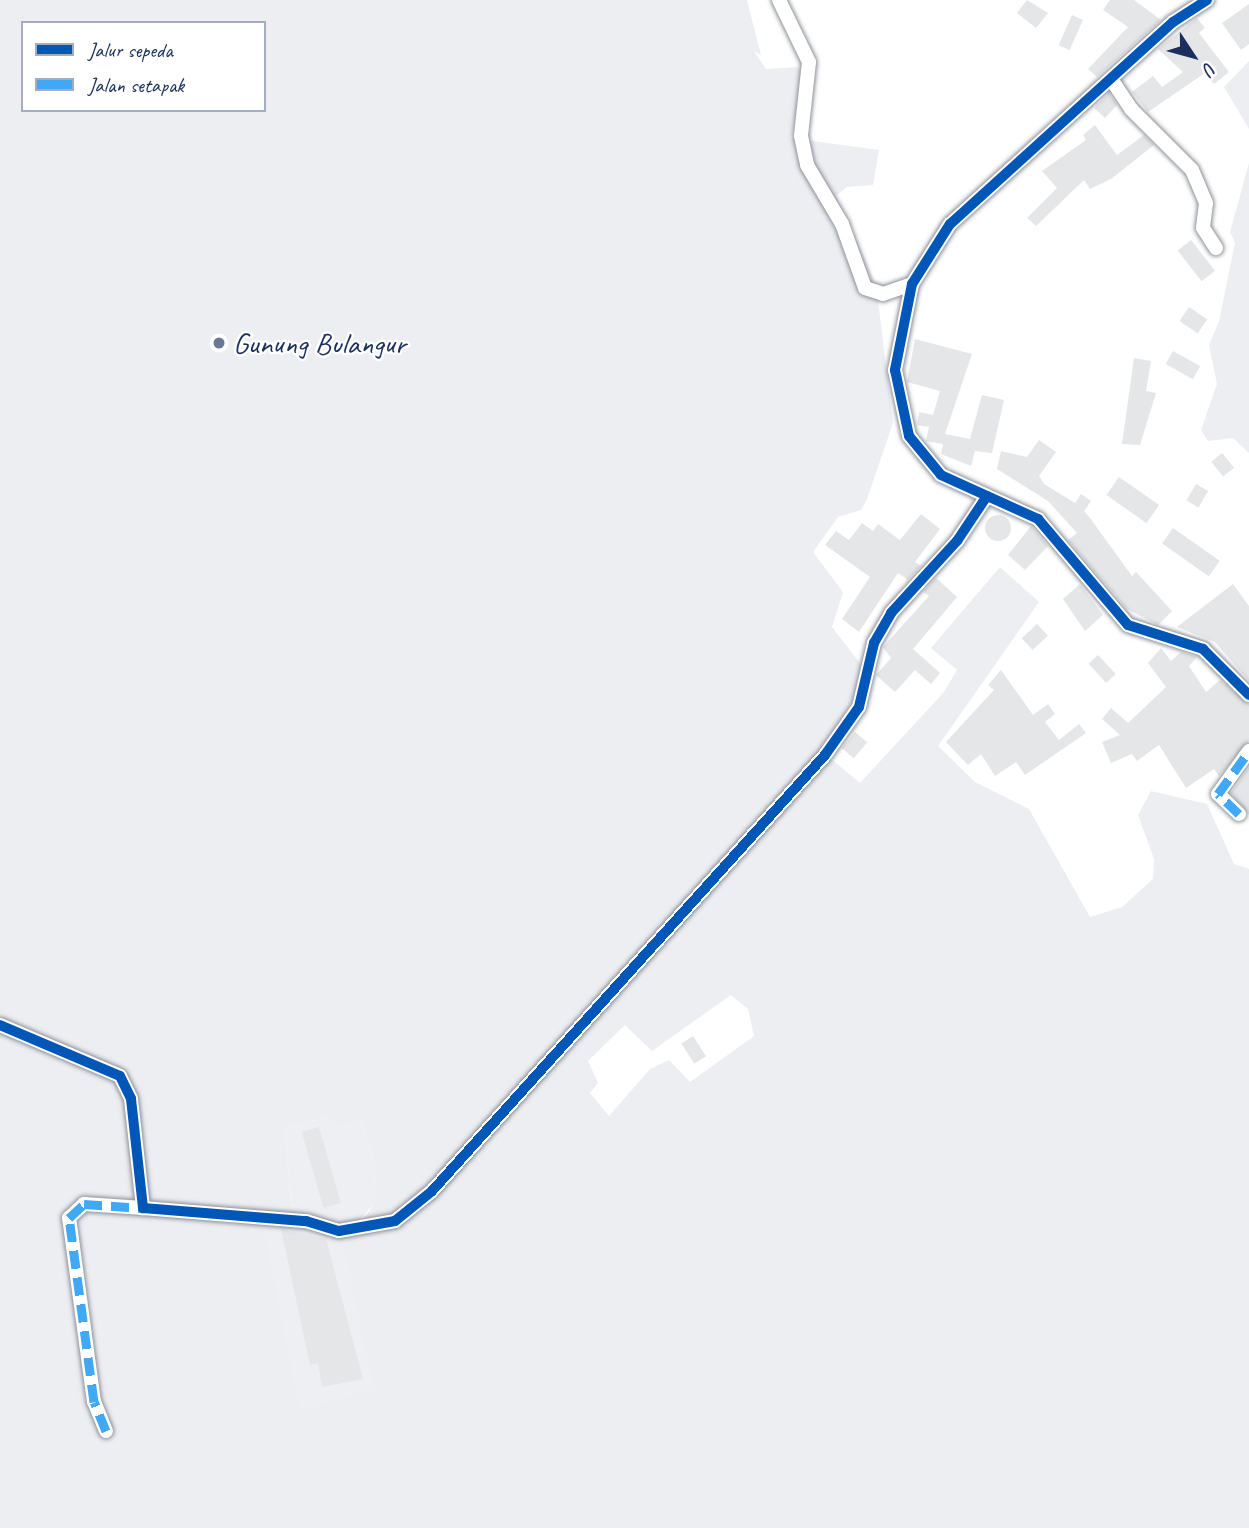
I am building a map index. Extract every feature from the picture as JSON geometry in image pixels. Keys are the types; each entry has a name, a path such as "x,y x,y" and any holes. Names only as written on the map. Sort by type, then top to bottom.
{"street":[{"path":"779,0 809,62 801,136 807,165 842,224 865,288 883,294 912,284"},
{"path":"1207,0 1173,22 972,200 912,284 895,370 903,421 942,475 986,496 1016,505 1048,528 1128,625 1203,649 1249,695"},
{"path":"1111,79 1131,110 1192,170 1206,203 1203,228 1216,248"},
{"path":"106,1430 94,1402 69,1217 85,1205 143,1208 306,1221 339,1231 384,1226 407,1213 825,755 859,707 874,643 891,613 957,541 986,496"},
{"path":"1240,814 1218,794 1249,751"},
{"path":"0,1025 120,1076 131,1099 143,1208"}],"shaded area":[{"path":"0,0 747,0 761,55 754,51 766,69 798,67 805,78 791,138 879,150 873,185 847,187 836,196 876,284 893,423 861,510 838,517 813,552 843,592 832,627 866,671 844,716 819,749 860,783 944,692 957,670 931,648 1000,567 1039,602 938,746 975,782 1029,809 1090,917 1122,907 1153,879 1154,859 1138,815 1151,791 1207,804 1234,864 1249,869 1249,1528 0,1528","holes":["731,995 748,1009 754,1036 690,1082 669,1060 650,1069 609,1116 590,1093 598,1083 588,1061 625,1025 652,1051","326,1117 338,1126 361,1120 375,1163 374,1204 344,1246 374,1389 300,1410 263,1227 291,1207 285,1128"]},
{"path":"1249,61 1249,129 1224,87"},
{"path":"1249,163 1249,453 1233,438 1208,441 1201,430 1217,384 1209,345 1219,321 1235,243 1230,232"},
{"path":"326,1117 361,1120 375,1163 374,1204 360,1219 374,1390 300,1411 262,1227 291,1206 285,1128"}],"building":[{"path":"1027,0 1048,13 1036,28 1017,13"},
{"path":"1110,0 1134,0 1161,20 1097,77 1088,69 1128,27 1103,10"},
{"path":"1249,4 1249,44 1241,50 1222,23"},
{"path":"1072,15 1083,20 1070,50 1059,45"},
{"path":"1197,18 1205,28 1199,33 1229,72 1214,84 1205,73 1148,112 1132,92 1153,76 1162,87 1183,72 1158,49"},
{"path":"1109,93 1117,105 1105,118 1094,108"},
{"path":"1095,125 1117,155 1144,135 1154,145 1111,179 1090,189 1084,180 1036,226 1027,218 1057,188 1042,171 1086,140 1083,135"},
{"path":"1191,240 1215,271 1202,281 1178,250"},
{"path":"1189,307 1207,319 1198,333 1179,321"},
{"path":"915,339 972,354 945,434 970,439 982,395 1004,400 992,453 975,451 971,466 941,454 943,444 926,441 929,427 917,425 919,412 933,415 940,391 907,382"},
{"path":"1173,351 1200,366 1193,379 1166,364"},
{"path":"1134,358 1151,361 1146,391 1156,393 1140,445 1122,444"},
{"path":"1039,440 1056,452 1039,476 1044,484 1075,503 1081,494 1091,501 1084,511 1132,576 1136,572 1172,611 1158,625 1127,609 1068,540 1077,533 1048,501 997,469 1001,451 1027,457"},
{"path":"1222,453 1234,468 1223,477 1211,462"},
{"path":"1119,477 1159,505 1147,523 1106,495"},
{"path":"1196,484 1208,491 1199,507 1186,500"},
{"path":"921,514 940,529 915,562 921,566 908,580 898,573 859,632 842,619 870,577 825,545 836,531 849,540 862,523 873,531 878,524 900,540"},
{"path":"998,515 1007,519 1011,528 1007,537 998,541 989,537 985,528 989,519"},
{"path":"1031,526 1048,546 1025,570 1008,555"},
{"path":"1173,528 1220,561 1209,576 1162,544"},
{"path":"936,578 957,597 913,649 940,673 931,684 915,670 895,692 876,675 891,658 883,647 929,596 923,592"},
{"path":"1080,584 1103,615 1085,631 1063,599"},
{"path":"1233,584 1249,606 1249,681 1215,642 1177,627"},
{"path":"1037,624 1048,636 1033,650 1022,638"},
{"path":"1161,648 1171,661 1181,652 1197,657 1189,666 1206,692 1220,680 1249,704 1249,741 1219,776 1214,769 1186,788 1159,745 1137,761 1132,754 1111,763 1102,742 1120,735 1102,719 1111,708 1128,723 1166,687 1148,663"},
{"path":"1098,655 1116,674 1106,683 1088,664"},
{"path":"1001,670 1033,715 1048,704 1055,714 1045,722 1059,740 1079,724 1086,733 1025,775 1016,762 995,776 981,754 968,765 946,742 994,690 988,685"},
{"path":"855,732 867,742 854,758 842,748"},
{"path":"1249,767 1249,815 1231,793"},
{"path":"693,1036 706,1056 694,1064 681,1044"},
{"path":"319,1127 341,1203 323,1208 302,1132"},
{"path":"281,1229 326,1239 363,1379 322,1387 318,1363 310,1365"}],"marked path":[{"path":"1239,814 1218,794 1249,751"},
{"path":"106,1431 94,1402 69,1218 84,1204 143,1208"}],"cycle path":[{"path":"1207,0 1173,22 950,224 912,284 895,370 909,436 941,475 1038,519 1128,625 1203,649 1249,695"},
{"path":"0,1025 120,1076 131,1099 143,1208 306,1221 339,1231 395,1221 432,1191 825,755 859,707 874,643 891,613 957,541 987,496"}],"place":[{"name":"Gunung Bulangur","path":"219,343"}]}
